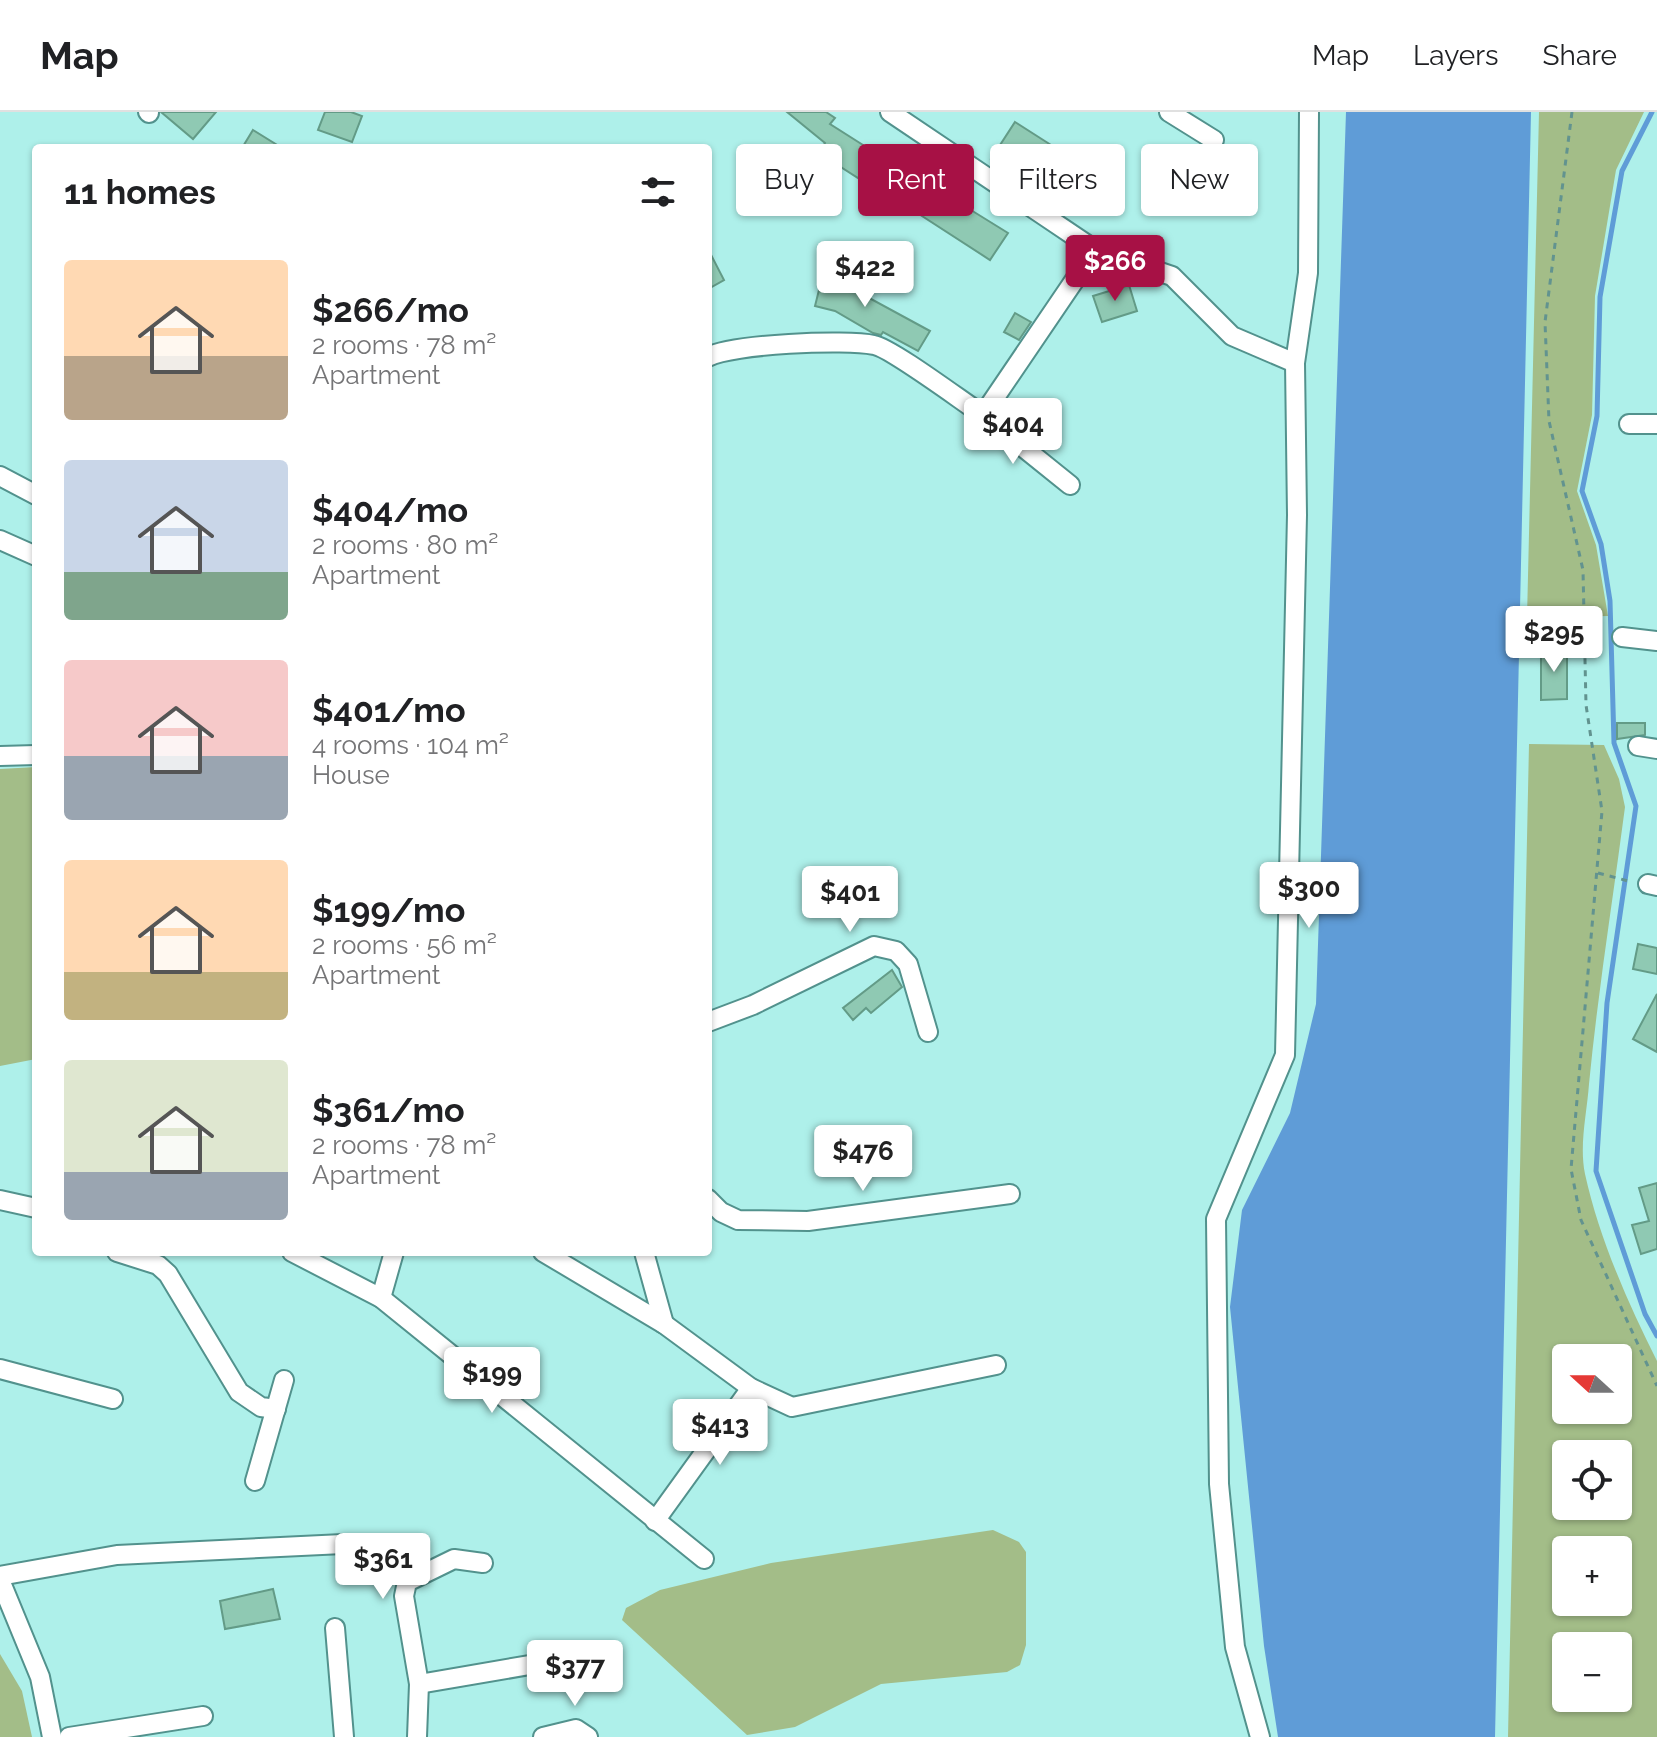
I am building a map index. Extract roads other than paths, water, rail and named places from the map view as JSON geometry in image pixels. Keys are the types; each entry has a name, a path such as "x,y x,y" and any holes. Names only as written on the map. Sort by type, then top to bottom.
{"street":[{"path":"890,112 1095,250 1172,276 1232,336 1295,363"},
{"path":"1169,112 1214,140"},
{"path":"1260,1737 1235,1647 1219,1484 1216,1219 1285,1055 1297,515 1295,363 1308,273 1309,112"},
{"path":"983,415 1095,250"},
{"path":"712,355 719,351 788,344 876,345 983,415 1070,485"},
{"path":"1629,424 1657,424"},
{"path":"0,476 32,493"},
{"path":"0,540 32,554"},
{"path":"1622,637 1657,641"},
{"path":"1638,746 1657,749"},
{"path":"0,756 32,755"},
{"path":"712,1020 753,1005 874,946 896,951 908,964 928,1032"},
{"path":"712,1203 721,1212 738,1220 808,1221 1010,1194"},
{"path":"0,1200 32,1207"},
{"path":"130,1256 158,1265 168,1274 239,1392 261,1407 276,1409"},
{"path":"300,1256 381,1298 704,1559"},
{"path":"381,1298 393,1256"},
{"path":"550,1256 664,1324 751,1388 792,1407 996,1365"},
{"path":"645,1256 664,1324"},
{"path":"0,1369 113,1399"},
{"path":"255,1481 284,1380"},
{"path":"655,1521 751,1388"},
{"path":"52,1737 40,1677 0,1578 117,1555 343,1544"},
{"path":"417,1737 419,1684 404,1596 407,1582 454,1559 483,1563"},
{"path":"335,1628 344,1737"},
{"path":"419,1684 553,1661"},
{"path":"69,1737 203,1716"},
{"path":"543,1737 576,1729 588,1737"}],"water":[{"path":"1346,112 1531,112 1495,1737 1278,1737 1264,1646 1230,1307 1242,1210 1290,1113 1316,1004"}],"waterway":[{"path":"1652,112 1622,171 1600,297 1597,416 1582,491 1601,544 1610,601 1614,743 1636,806 1607,1003 1596,1171 1645,1314 1657,1336"}]}
